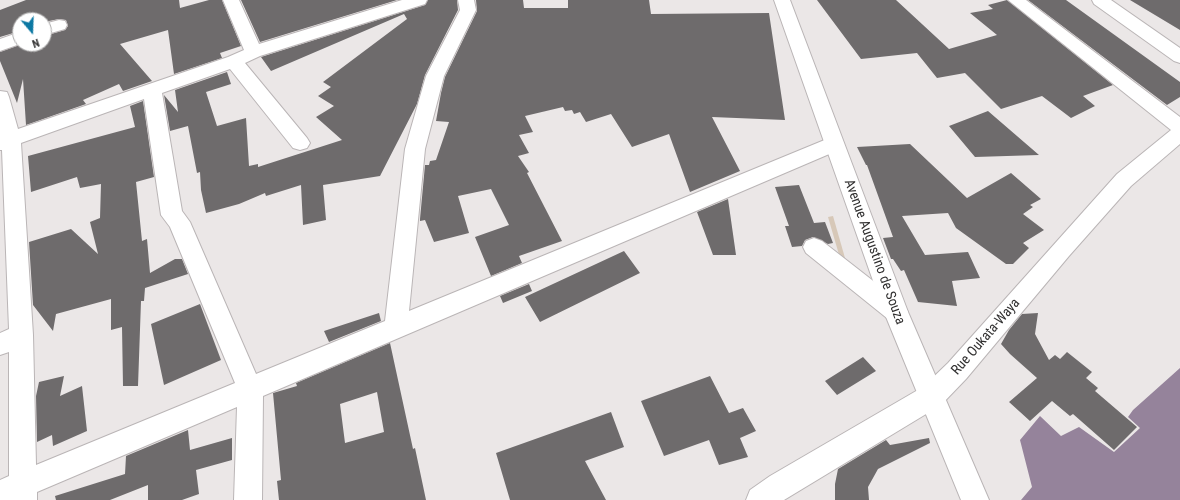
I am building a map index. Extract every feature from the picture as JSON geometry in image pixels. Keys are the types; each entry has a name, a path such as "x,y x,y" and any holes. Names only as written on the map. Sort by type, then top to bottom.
{"street":[{"path":"231,0 254,52"},
{"path":"5,141 234,61 254,52 419,0"},
{"path":"396,326 415,150 435,76 468,10 466,0"},
{"name":"Avenue Augustino de Souza","path":"782,0 896,312 975,500"},
{"path":"1016,0 1180,127"},
{"path":"1100,0 1180,56"},
{"path":"0,45 12,41"},
{"path":"234,61 300,143"},
{"path":"152,90 172,215 179,222 250,389 248,500"},
{"path":"0,97 5,141 10,340 23,492"},
{"name":"Rue Oukata-Waya","path":"760,500 786,482 932,396 957,371 1061,250 1124,180 1180,133"},
{"path":"0,494 23,492 250,389 396,326 834,144"},
{"path":"814,247 896,312"}],"shaded area":[{"path":"833,216 847,265 842,265 828,217"},
{"path":"1180,368 1180,500 1021,500 1032,487 1020,440 1040,416 1061,436 1079,427 1114,452 1140,428 1128,417 1133,410"}],"building":[{"path":"26,0 179,0 180,8 209,0 222,0 241,46 220,53 222,58 174,74 168,30 120,44 152,81 123,91 119,84 83,100 86,104 26,125 23,79 17,103 0,61 0,52 12,48 12,52 52,52 52,34 65,30 68,26 66,20 52,20 52,12 12,12 12,33 0,37 0,10"},
{"path":"241,0 397,0 260,42"},
{"path":"428,0 457,0 458,10 425,75 417,104 380,176 323,185 326,220 303,225 301,185 266,196 265,193 239,204 206,213 201,190 200,172 197,173 188,126 170,131 164,95 178,112 175,90 227,72 231,84 206,92 217,126 246,118 249,166 258,164 258,167 342,140 316,117 334,106 318,96 331,87 323,82 407,19 404,14 271,71 261,57 425,5"},
{"path":"476,0 523,0 524,8 568,8 568,0 649,0 651,14 769,13 785,120 712,117 740,171 690,192 669,134 632,147 611,114 586,122 580,112 574,114 572,110 565,111 563,107 525,116 533,132 519,135 529,153 518,156 529,172 527,173 562,241 519,256 522,263 491,276 475,237 509,225 491,189 458,196 469,233 434,242 425,220 420,221 425,165 429,165 430,161 436,160 449,122 436,121 445,77 477,11"},
{"path":"817,0 896,0 949,49 997,35 970,13 993,9 988,5 1007,0 1113,85 1083,96 1095,106 1071,118 1042,96 1001,109 965,73 937,78 917,53 861,59"},
{"path":"1028,0 1066,0 1180,82 1180,97 1167,105"},
{"path":"1130,0 1180,0 1180,30"},
{"path":"143,101 154,177 136,182 142,241 147,239 150,273 175,259 182,259 188,274 145,288 144,301 141,301 138,386 123,386 122,327 111,330 111,299 56,314 53,331 33,305 29,242 71,229 98,254 90,222 100,218 101,184 80,188 77,177 31,192 28,156 135,127 130,106"},
{"path":"988,111 1039,155 975,157 949,126"},
{"path":"910,144 967,198 1011,173 1041,199 1030,205 1033,207 1023,214 1044,230 1023,243 1029,248 1013,264 1006,264 956,228 948,213 902,216 925,255 968,252 980,278 952,281 957,306 918,302 904,270 901,271 893,259 891,259 883,238 893,237 867,165 857,147"},
{"path":"799,185 814,223 825,222 833,243 828,244 813,237 805,240 802,246 792,247 785,226 789,226 775,187"},
{"path":"728,199 736,255 713,255 697,212"},
{"path":"624,251 640,273 540,322 525,297"},
{"path":"529,284 532,291 503,303 500,296"},
{"path":"200,304 221,360 164,385 151,324"},
{"path":"379,313 381,321 329,342 324,331"},
{"path":"1038,313 1035,334 1049,360 1055,355 1060,359 1067,352 1092,372 1086,378 1098,388 1095,391 1137,427 1114,450 1073,414 1070,416 1052,401 1030,421 1009,402 1037,378 1001,344 1009,330 1022,314"},
{"path":"390,343 413,449 415,448 426,500 279,500 277,481 281,480 273,393 297,386 296,383","holes":["377,392 384,432 345,443 340,404"]},
{"path":"863,357 876,371 837,395 825,381"},
{"path":"64,376 60,396 82,386 87,431 53,446 52,435 37,442 36,396 39,382"},
{"path":"710,376 729,413 743,408 756,431 740,438 748,457 719,465 709,440 664,456 641,401"},
{"path":"611,412 624,447 585,461 606,500 510,500 496,453"},
{"path":"188,430 190,450 232,438 232,460 196,470 199,494 182,500 148,500 148,485 110,500 56,500 55,496 125,474 126,456"},
{"path":"929,438 930,443 878,469 868,487 869,500 835,500 835,484 838,469 886,440 890,445"}]}
